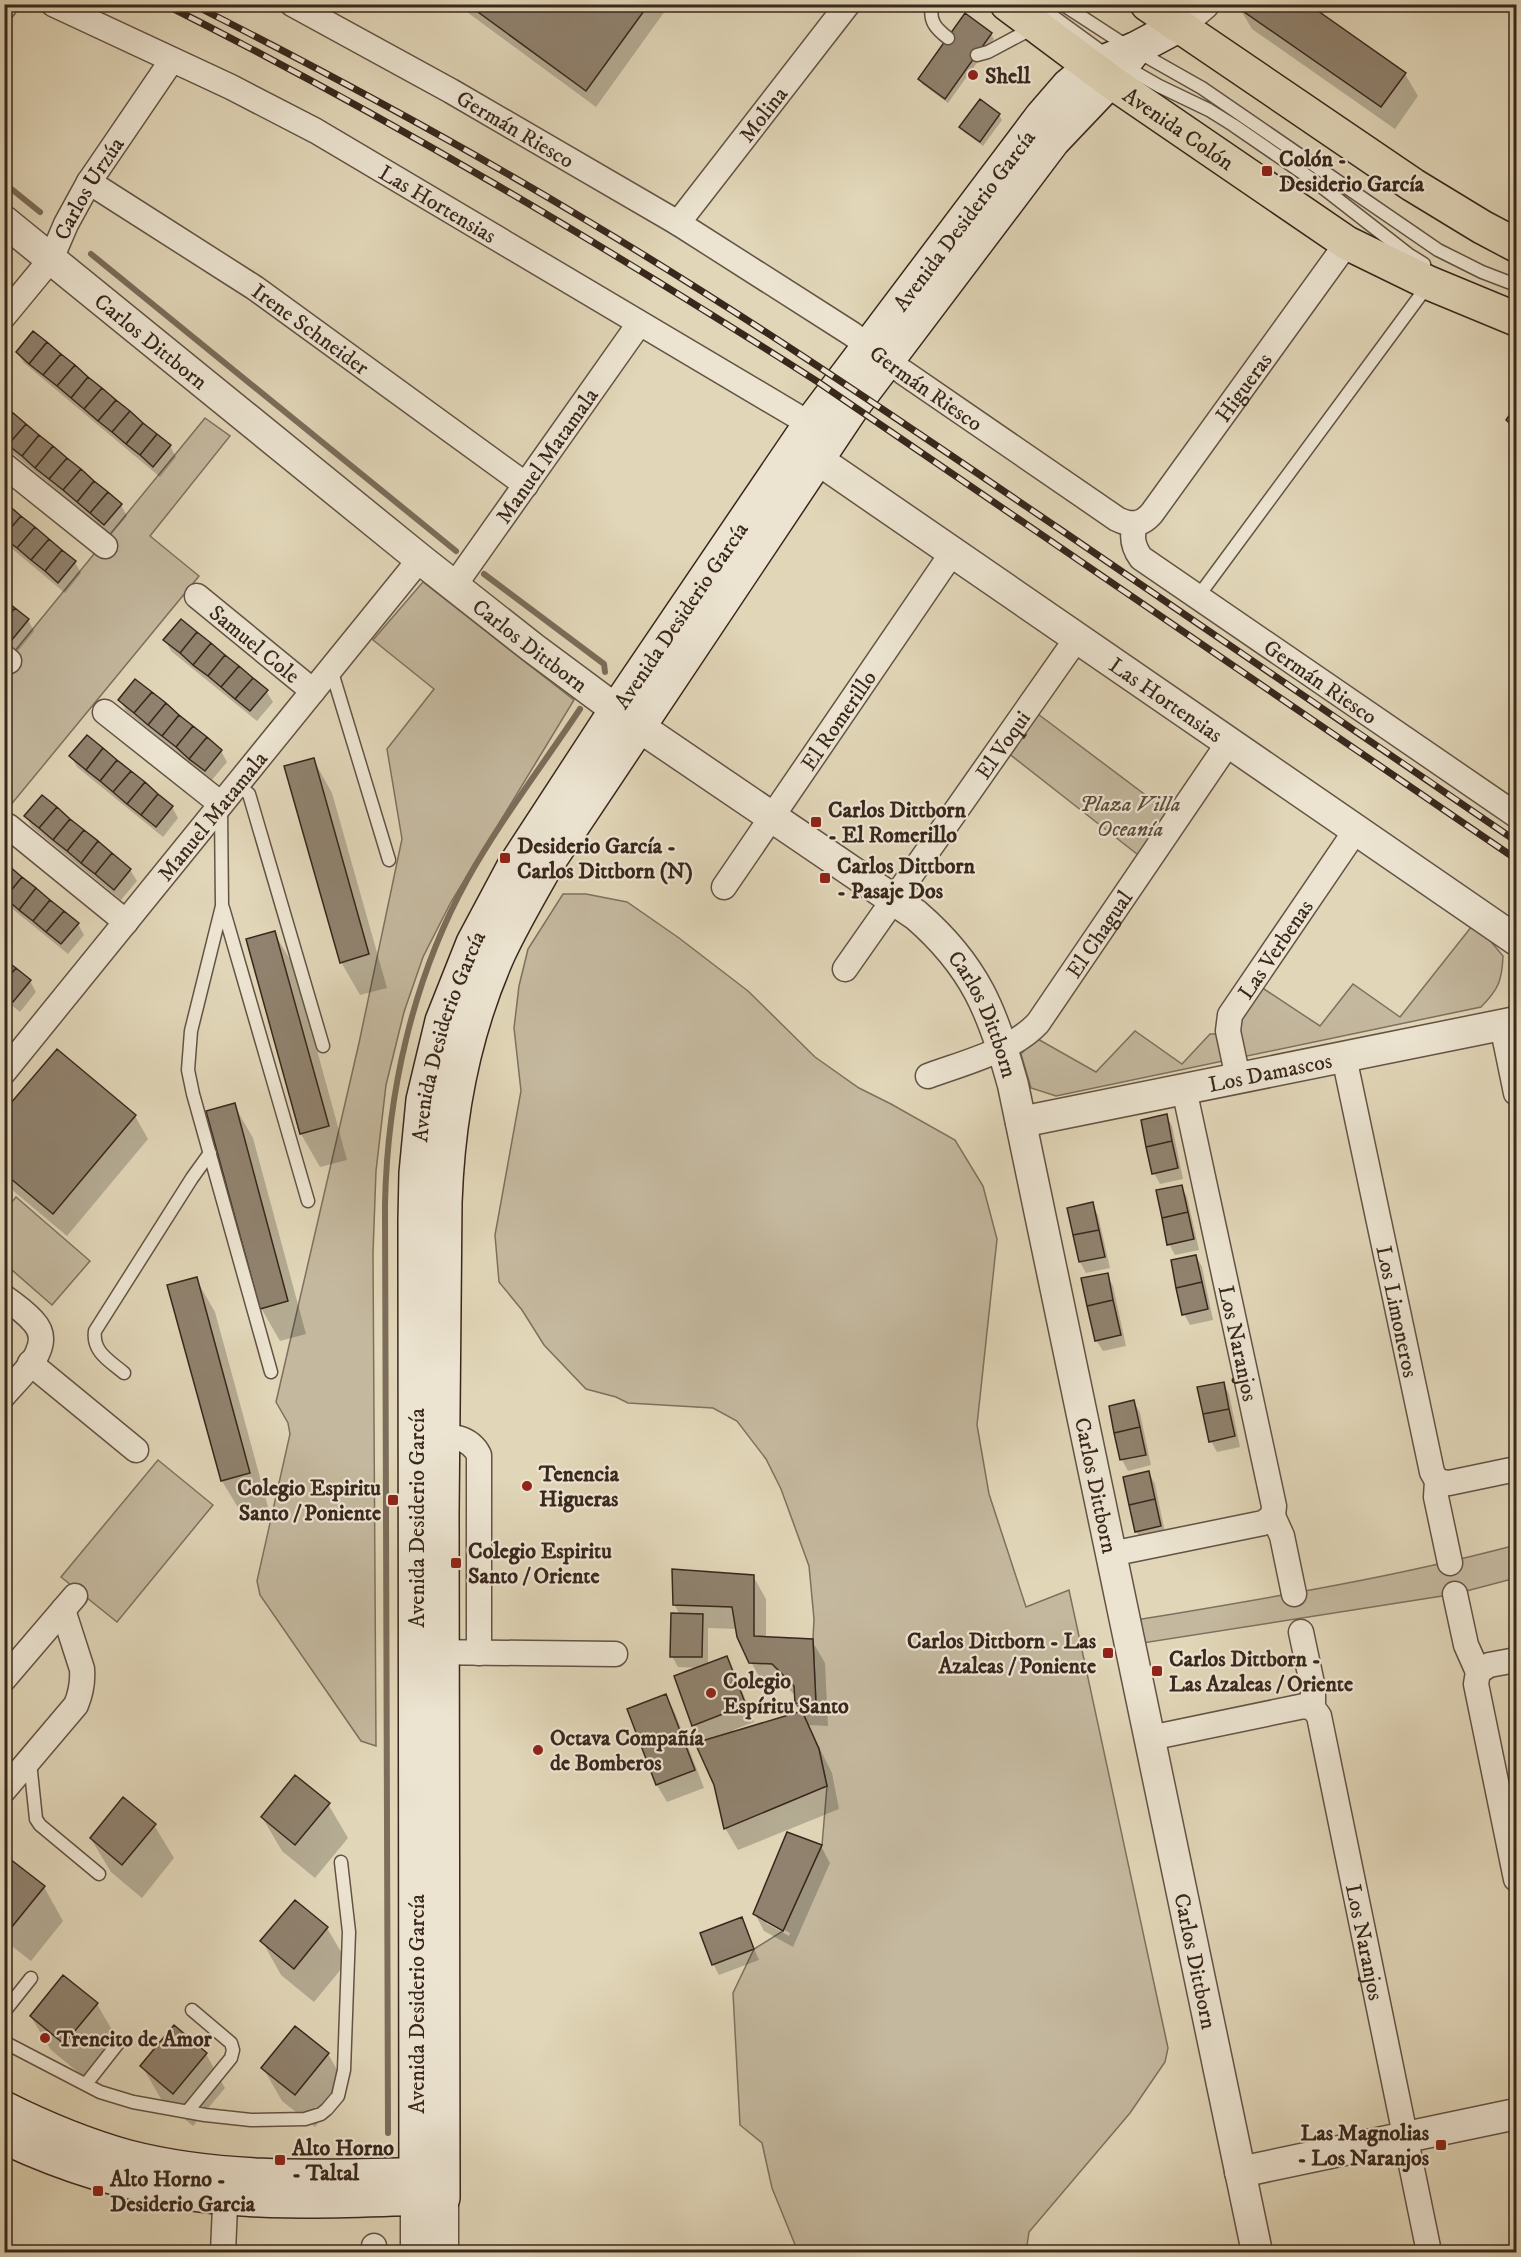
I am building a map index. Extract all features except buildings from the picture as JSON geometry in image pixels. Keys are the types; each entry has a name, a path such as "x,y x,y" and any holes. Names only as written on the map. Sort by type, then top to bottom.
{"main road":[{"name":"Avenida Colón","path":"1007,4 1036,15 1114,64 1347,243 1430,275 1516,319"},
{"path":"1147,4 1413,185 1516,245"},
{"name":"Avenida Desiderio García","path":"627,718 817,459 878,353 985,210 1048,108 1068,86 1114,64 1178,26"},
{"name":"Avenida Desiderio García","path":"429,2186 429,1355 451,1119 486,949 547,864 627,718 810,424 878,353"},
{"path":"4,2108 65,2136 102,2149 161,2164 226,2185 299,2200 429,2186"},
{"path":"4,2137 55,2158 160,2189 226,2185"}],"street":[{"name":"Las Hortensias","path":"53,4 316,130 810,424"},
{"name":"Germán Riesco","path":"292,4 451,91 678,223 878,353 1117,519 1135,524 1134,545 1141,558 1516,815"},
{"name":"Molina","path":"678,223 848,4"},
{"path":"1178,26 1204,4"},
{"name":"Carlos Urzúa","path":"4,316 51,259 66,224 89,182 172,60"},
{"name":"Irene Schneider","path":"89,182 255,288 526,485"},
{"name":"Carlos Dittborn","path":"4,220 453,586 627,718 894,899 934,930 964,965 987,1005 1003,1048 1021,1122 1257,2253"},
{"name":"Higueras","path":"1135,524 1142,522 1152,513 1347,243"},
{"name":"Manuel Matamala","path":"453,586 639,324"},
{"name":"Las Hortensias","path":"817,459 1516,940"},
{"path":"4,465 105,546"},
{"name":"El Romerillo","path":"724,888 952,553"},
{"name":"Manuel Matamala","path":"7,1064 126,922 420,559"},
{"name":"Samuel Cole","path":"197,596 313,691"},
{"name":"El Voqui","path":"845,969 1077,638"},
{"path":"105,712 221,804"},
{"name":"El Chagual","path":"928,1076 1003,1048 1023,1037 1038,1023 1229,742"},
{"path":"8,826 126,922"},
{"name":"Las Verbenas","path":"1238,1078 1228,1031 1230,1015 1356,830"},
{"path":"1509,1023 1516,1093"},
{"name":"Los Damascos","path":"1021,1122 1509,1023"},
{"name":"Los Limoneros","path":"1344,1056 1432,1472 1437,1481 1436,1497 1449,1563"},
{"name":"Los Naranjos","path":"1184,1089 1272,1494 1275,1511 1273,1516 1282,1536 1294,1594"},
{"path":"4,1297 35,1322 41,1337 38,1353 4,1395"},
{"path":"30,1364 136,1450"},
{"path":"429,1436 465,1440 479,1455 479,1653"},
{"path":"1437,1481 1449,1483 1516,1469"},
{"path":"1111,1554 1263,1522 1273,1516"},
{"path":"1455,1594 1466,1645 1478,1672 1476,1684 1516,1879"},
{"path":"4,1679 69,1603 82,1669 82,1689 75,1705 4,1790"},
{"name":"Los Naranjos","path":"1301,1632 1313,1688 1313,1708 1318,1716 1429,2253"},
{"path":"429,1652 615,1654"},
{"path":"1478,1672 1489,1665 1516,1660"},
{"path":"1149,1738 1304,1707 1313,1708"},
{"path":"1240,2172 1516,2114"},
{"path":"223,2253 226,2185"},
{"name":"Avenida Desiderio García","path":"416,2253 429,2186"},
{"name":"Avenida Desiderio García","path":"429,2186 443,2253"}],"lane":[{"path":"932,4 931,15 934,26 948,38"},
{"path":"1062,4 1106,33 1114,64 1209,110 1233,125 1313,180 1408,254 1430,275 1197,598"},
{"path":"977,55 988,52 1036,15"},
{"path":"1114,64 1210,93 1431,246 1482,272 1516,285"},
{"path":"331,669 389,860"},
{"path":"237,785 249,794 323,1046"},
{"path":"221,804 222,906 191,1031 188,1070 271,1372"},
{"path":"222,906 308,1201"},
{"path":"124,1373 95,1345 95,1331 210,1153"},
{"path":"29,1760 36,1819 40,1825 99,1874"},
{"path":"4,2042 100,2092 133,2102 251,2121 305,2120 321,2114 338,2096 344,2070 349,1932 341,1862"},
{"path":"4,2012 31,1978"},
{"path":"187,2112 231,2058 233,2050 231,2043 192,2010"},
{"path":"86,2084 119,2042"}],"green space":[{"path":"205,418 230,436 150,536 199,576 5,812 5,663"},
{"path":"423,582 574,700 451,902 423,957 404,1012 386,1085 376,1171 373,1253 376,1746 361,1741 260,1595 257,1581 290,1434 288,1423 276,1402 359,1043 402,839 387,749 434,689 373,640"},
{"name":"Plaza Villa Oceanía","path":"1022,702 1172,815 1142,858 994,742"},
{"path":"563,894 586,894 627,902 679,938 748,991 815,1057 859,1088 955,1140 983,1186 997,1239 977,1425 989,1494 1026,1607 1069,1590 1168,2048 1165,2062 1130,2113 1029,2232 1026,2252 798,2252 772,2188 762,2143 740,2125 733,1993 754,1949 783,1931 822,1845 827,1786 819,1749 802,1711 795,1703 816,1704 814,1619 809,1566 781,1489 766,1459 737,1421 713,1408 628,1403 616,1397 586,1389 544,1345 522,1310 499,1282 495,1235 521,1091 514,1028 519,986 528,949"},
{"path":"1472,926 1482,931 1503,956 1502,972 1498,984 1481,1007 1056,1096 1031,1088 1021,1054 1036,1038 1096,1072 1135,1031 1182,1064 1210,1034 1225,1034 1237,1021 1258,985 1320,1026 1353,984 1400,1017"},
{"path":"16,1197 90,1261 52,1305 5,1264 5,1210"},
{"path":"158,1460 213,1505 117,1622 61,1577"},
{"path":"1516,1545 1516,1578 1455,1594 1130,1645 1125,1622 1371,1579"}],"waterway":[{"path":"4,183 40,212"},
{"path":"91,254 456,551"},
{"path":"484,574 604,664 605,672"},
{"path":"388,2133 385,1205 391,1121 406,1038 418,997 448,918 493,836 580,709"}],"railway":[{"path":"164,4 414,137 577,232 738,331 818,382 1516,859"},
{"path":"192,4 342,82 538,191 707,294 944,450 1516,841"}],"place":[{"name":"Shell","path":"973,75"},
{"name":"Colón - Desiderio García","path":"1267,171"},
{"name":"Carlos Dittborn - El Romerillo","path":"816,822"},
{"name":"Desiderio García - Carlos Dittborn (N)","path":"505,858"},
{"name":"Carlos Dittborn - Pasaje Dos","path":"825,878"},
{"name":"Tenencia Higueras","path":"527,1486"},
{"name":"Colegio Espiritu Santo / Poniente","path":"393,1500"},
{"name":"Colegio Espiritu Santo / Oriente","path":"456,1563"},
{"name":"Carlos Dittborn - Las Azaleas / Poniente","path":"1108,1653"},
{"name":"Carlos Dittborn - Las Azaleas / Oriente","path":"1157,1671"},
{"name":"Colegio Espíritu Santo","path":"711,1693"},
{"name":"Octava Compañía de Bomberos","path":"538,1750"},
{"name":"Trencito de Amor","path":"45,2038"},
{"name":"Las Magnolias - Los Naranjos","path":"1441,2145"},
{"name":"Alto Horno - Taltal","path":"280,2160"},
{"name":"Alto Horno - Desiderio Garcia","path":"98,2191"}]}
